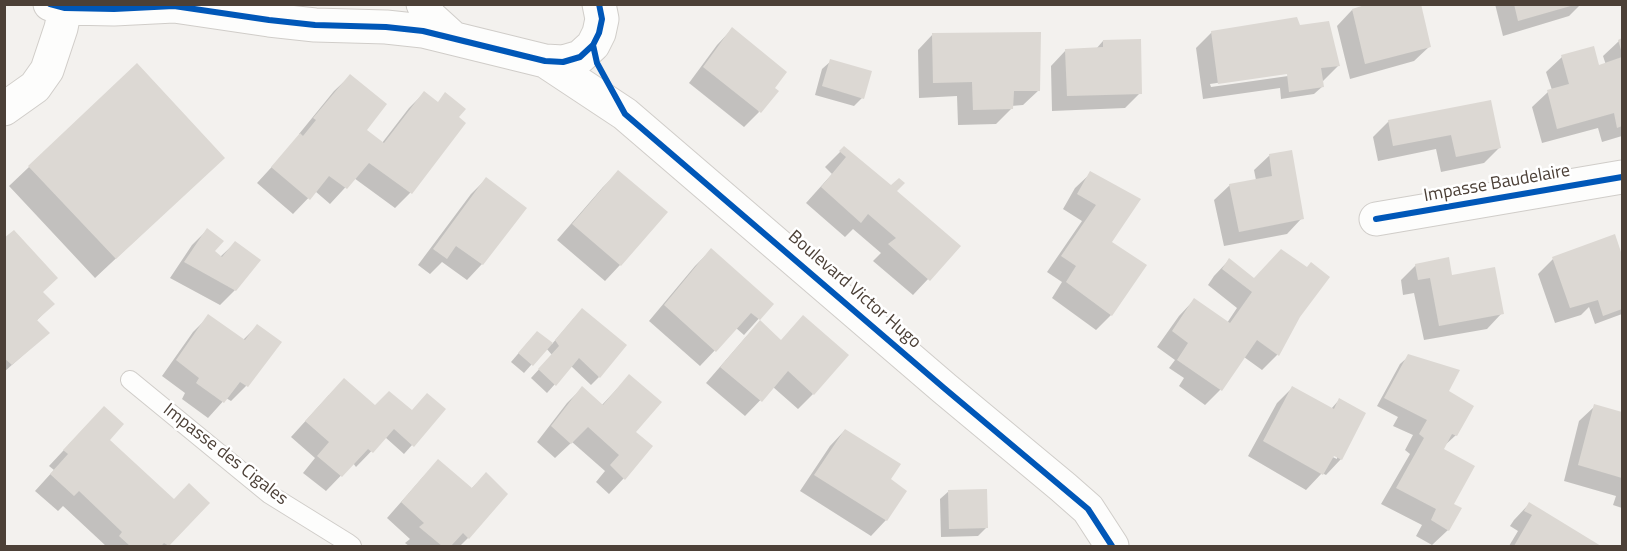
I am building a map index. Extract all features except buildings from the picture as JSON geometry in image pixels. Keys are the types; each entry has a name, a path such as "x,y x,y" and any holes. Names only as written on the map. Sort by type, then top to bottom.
{"street":[{"path":"423,4 430,17 453,38"},
{"path":"4,109 34,87 47,70 61,28 57,6 114,9 176,5 269,20 423,31 545,61 563,62 580,57 593,45 602,19 599,4"},
{"name":"Boulevard Victor Hugo","path":"593,45 597,63 625,114"},
{"name":"Boulevard Victor Hugo","path":"545,61 625,114 1080,502 1088,509 1113,546"},
{"name":"Impasse Baudelaire","path":"1376,219 1623,177"}],"lane":[{"name":"Impasse des Cigales","path":"130,380 269,494 352,546"}],"cycle path":[{"path":"50,4 65,8 114,9 174,6 315,25 386,27 423,31 545,61 563,62 580,57 593,45 602,19 599,4"},
{"path":"593,45 597,63 625,114 1088,509 1112,546"},
{"path":"1376,219 1622,177"}]}
